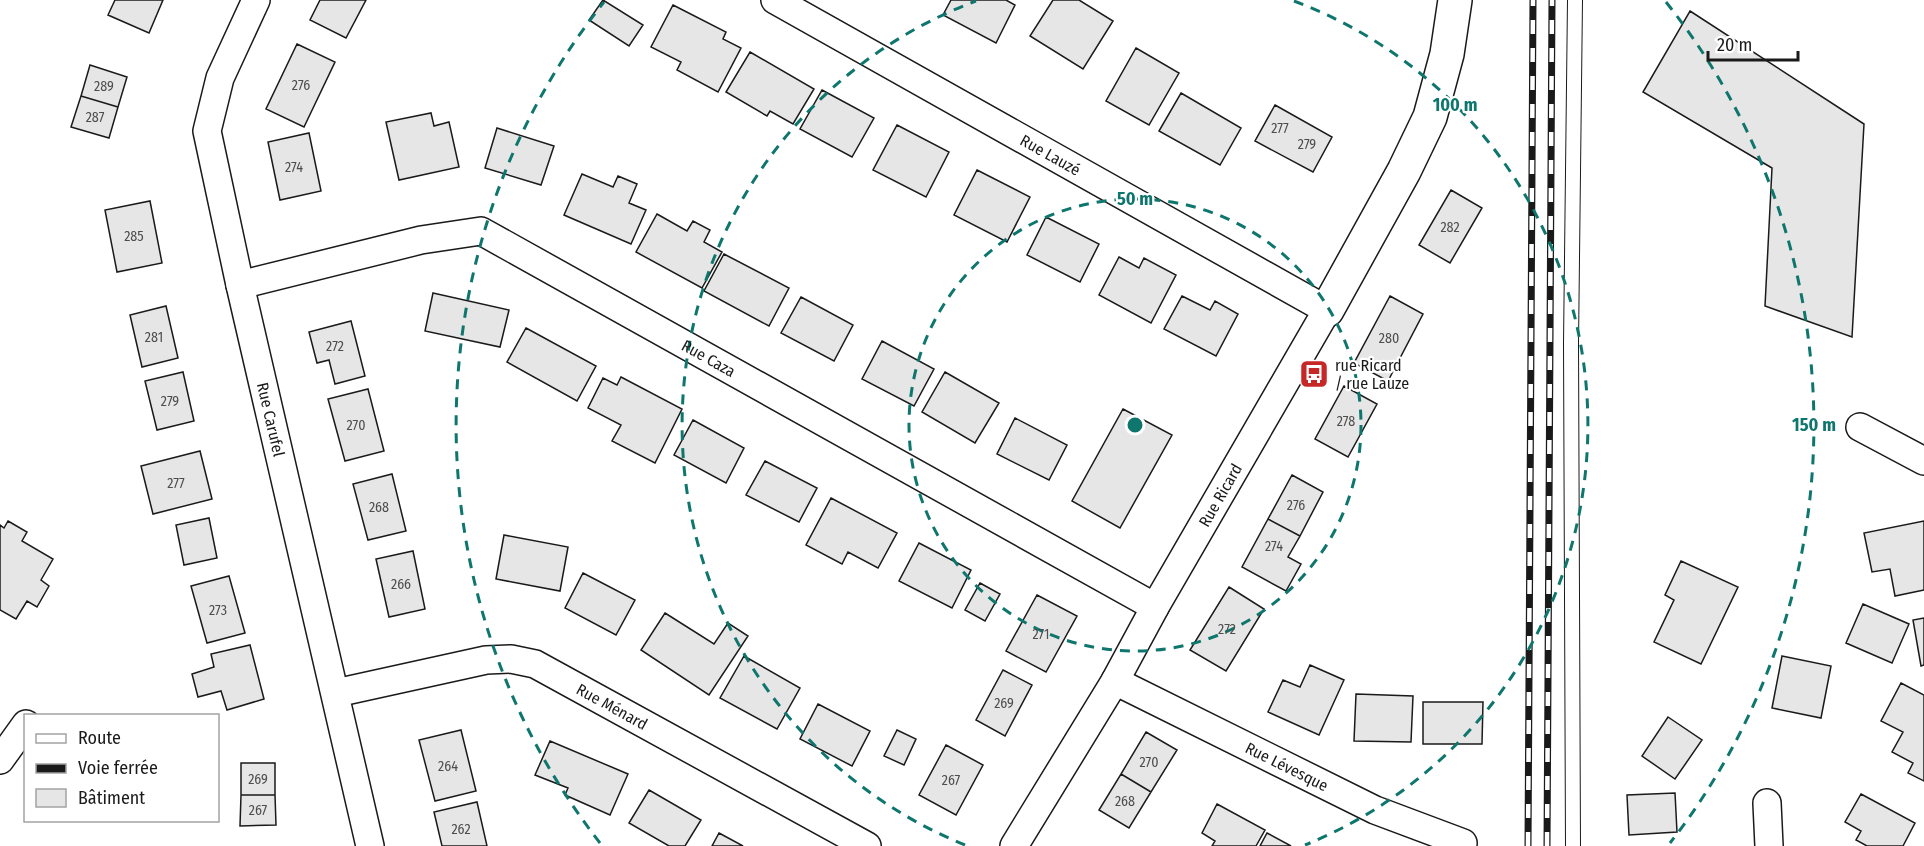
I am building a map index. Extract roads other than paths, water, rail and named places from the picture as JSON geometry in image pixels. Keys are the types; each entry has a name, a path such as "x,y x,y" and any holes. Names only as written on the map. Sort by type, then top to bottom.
{"street":[{"name":"Rue Carufel","path":"256,0 220,78 207,131 240,285 370,846"},
{"name":"Rue Lauzé","path":"775,0 1327,310"},
{"name":"Rue Ricard","path":"1014,846 1115,681 1155,607 1327,310 1419,141 1437,98 1448,54 1455,0"},
{"name":"Rue Caza","path":"240,285 422,240 481,231 1155,607"},
{"path":"1860,427 1924,461"},
{"name":"Rue Ménard","path":"336,693 486,660 511,659 535,664 867,846"},
{"name":"Rue Lévesque","path":"1115,681 1375,810 1463,843"},
{"path":"0,760 24,727"},
{"path":"1767,803 1769,846"}],"lane":[{"path":"1573,846 1571,344 1575,0"}],"railway":[{"path":"1528,846 1533,0"},
{"path":"1547,846 1552,0"}],"place":[{"name":"rue Ricard / rue Lauze","path":"1314,374"}]}
